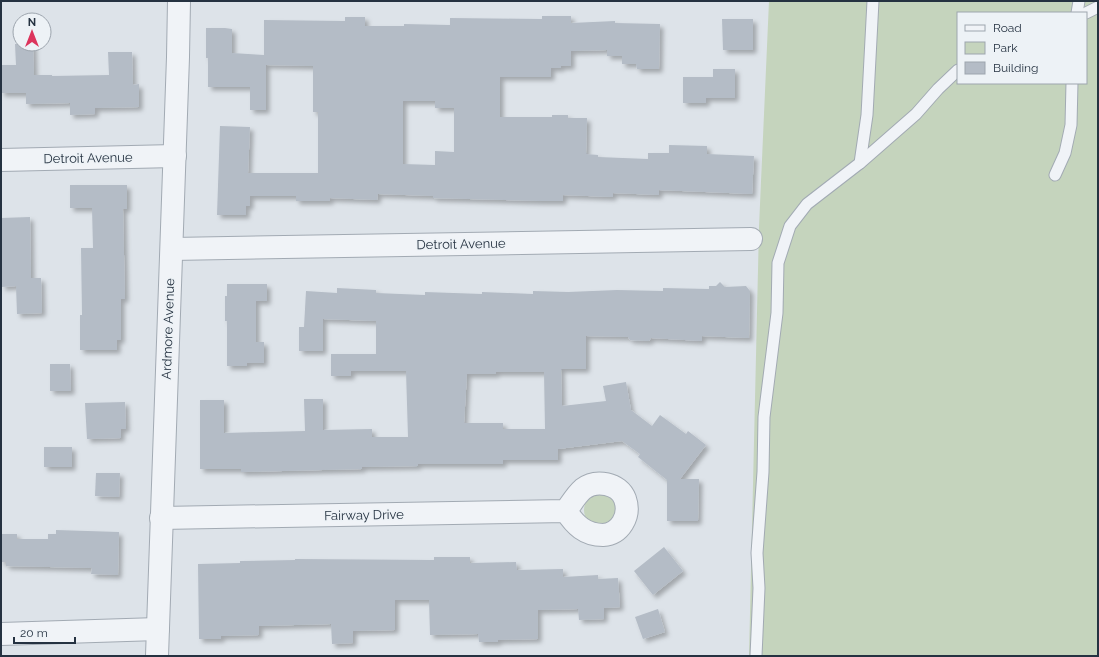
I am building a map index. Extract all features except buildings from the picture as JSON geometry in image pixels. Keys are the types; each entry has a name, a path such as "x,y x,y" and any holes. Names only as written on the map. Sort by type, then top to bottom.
{"street":[{"name":"Ardmore Avenue","path":"157,656 172,249 179,1"},
{"name":"Detroit Avenue","path":"1,160 175,156"},
{"name":"Detroit Avenue","path":"172,249 751,239"},
{"name":"Fairway Drive","path":"161,518 566,511"},
{"path":"1,634 158,629"}],"lane":[{"path":"860,163 867,115 874,1"},
{"path":"1077,12 1079,1"},
{"path":"1087,13 1098,8"},
{"path":"756,656 759,588 757,552 763,472 764,417 777,313 778,263 790,226 807,204 860,163 916,114 938,88 957,71"},
{"path":"1055,175 1065,153 1071,125 1072,84"}],"green space":[{"path":"769,1 1098,1 1098,656 749,656 759,227"},
{"path":"597,494 603,494 613,501 616,510 615,516 609,523 603,526 597,526 587,519 584,513 584,507 591,497"}]}
